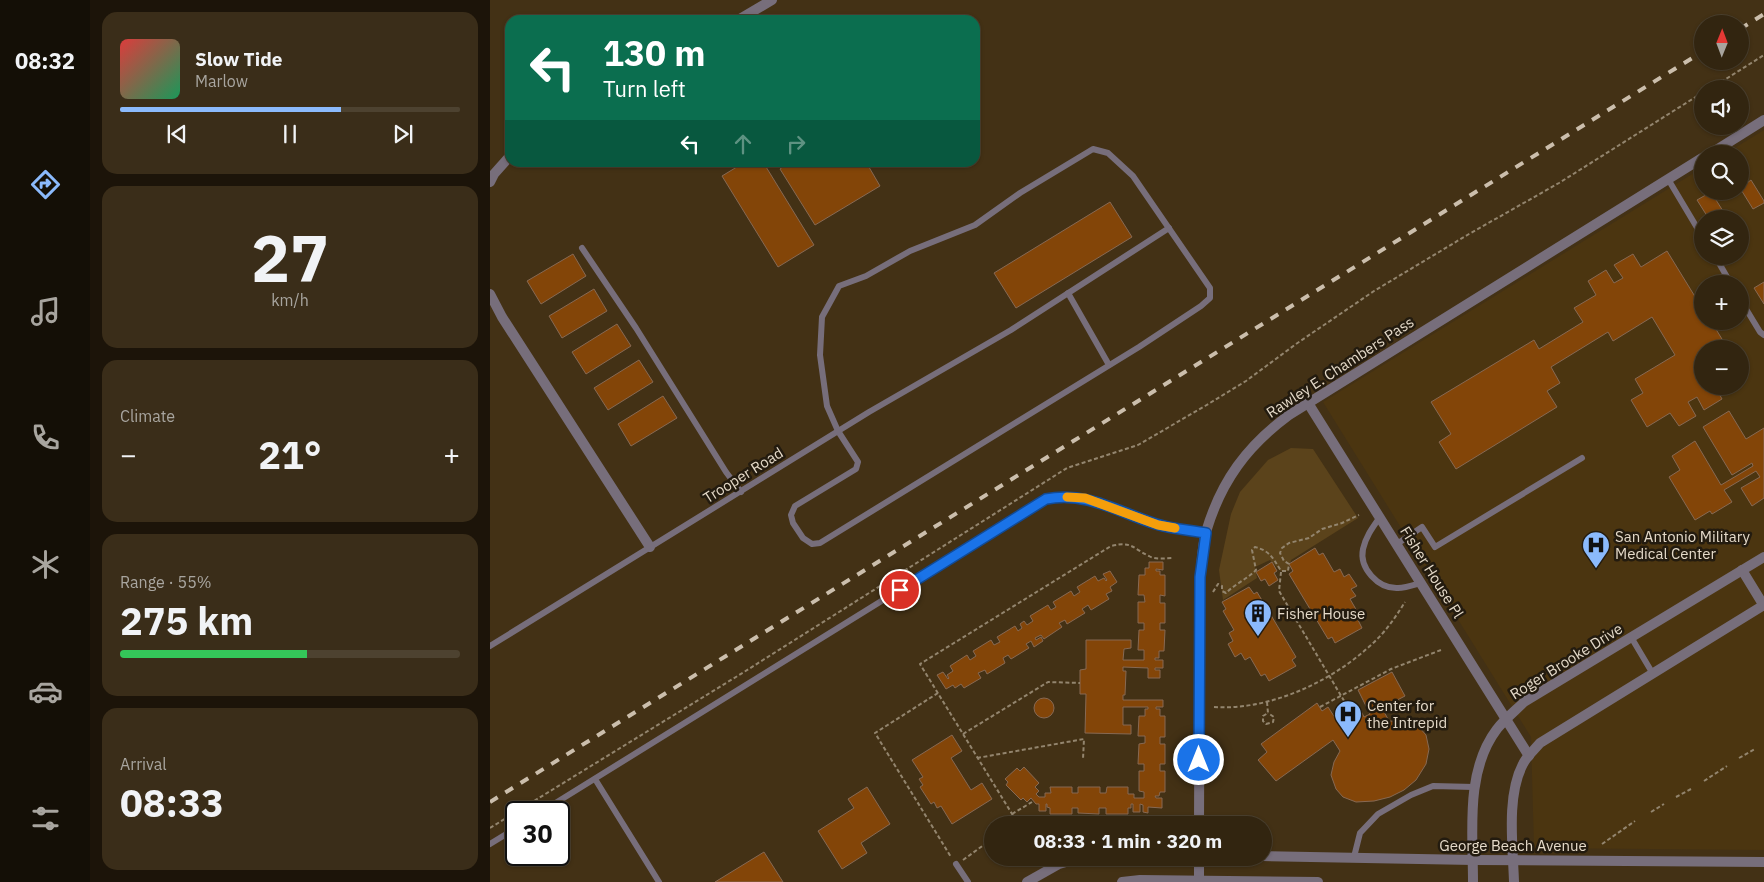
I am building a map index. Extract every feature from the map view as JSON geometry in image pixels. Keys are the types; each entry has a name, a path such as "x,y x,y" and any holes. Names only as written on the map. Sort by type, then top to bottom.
{"street":[{"path":"746,15 772,0"},
{"path":"1724,145 1764,120"},
{"path":"490,182 494,174 505,162"},
{"name":"Rawley E. Chambers Pass","path":"1199,816 1200,577 1206,533 1228,480 1240,462 1254,444 1271,429 1308,403 1694,163"},
{"path":"490,294 502,317 650,547"},
{"name":"Fisher House Pl","path":"1308,403 1529,756"},
{"name":"Roger Brooke Drive","path":"1473,882 1474,787 1476,776 1484,752 1493,735 1506,719 1524,702 1764,557"},
{"path":"1514,882 1513,793 1517,777 1524,762 1540,743 1764,606 1742,570"},
{"name":"George Beach Avenue","path":"1272,856 1764,862"},
{"path":"1027,882 1055,866"},
{"path":"1199,866 1199,881"},
{"path":"1122,882 1140,880 1318,882"}],"lane":[{"path":"1093,149 1108,153 1134,176 1169,228 1210,288 1210,298 1201,306 1110,365 820,543 812,544 803,538 793,523 791,515 795,506 856,470 858,462 838,431 827,406 820,354 822,317 840,286 866,276 910,251 975,225 1020,193 1093,149"},
{"path":"1668,179 1694,223"},
{"name":"Trooper Road","path":"490,646 838,431 1011,330 1169,228"},
{"path":"582,248 636,328 726,472 741,492"},
{"path":"1068,293 1110,365"},
{"path":"1749,313 1760,332 1764,335"},
{"path":"1396,544 1422,527 1435,547 1582,458"},
{"path":"559,801 1046,499 1062,496 1085,498 1158,525 1206,533"},
{"path":"1380,517 1368,534 1363,551 1366,569 1378,584 1396,589 1421,583"},
{"path":"1631,637 1653,674"},
{"path":"595,779 659,882"},
{"path":"1354,858 1360,833 1378,814 1411,795 1433,786 1474,787"},
{"path":"490,844 505,835"},
{"path":"956,864 968,882"}],"path":[{"path":"1724,80 1764,55"},
{"path":"490,828 795,640 1067,468 1138,445 1205,406 1246,381 1296,344 1374,291 1559,183 1694,98"},
{"path":"1281,571 1288,570 1289,564 1284,561 1280,553 1282,548 1288,543 1309,538 1316,535 1322,529 1359,515"},
{"path":"1032,802 1012,814 920,664 1111,546 1122,543 1133,546 1151,558 1173,558"},
{"path":"1213,592 1218,584 1222,586 1222,590 1226,593 1238,583 1248,578 1256,570 1252,550 1255,547 1264,549 1273,557 1281,571 1279,591 1340,697 1353,716"},
{"path":"1214,707 1227,708 1267,702 1281,698 1328,676 1351,661 1382,634 1405,602"},
{"path":"1320,708 1391,669 1441,650"},
{"path":"963,734 1048,682 1080,683"},
{"path":"938,694 875,733 956,864 984,845"},
{"path":"1267,702 1268,713"},
{"path":"1268,713 1274,717 1273,722 1266,724 1263,721 1264,716 1268,713"},
{"path":"978,758 1084,739 1083,759"},
{"path":"1739,758 1755,749"},
{"path":"1704,780 1727,766"},
{"path":"1676,797 1691,789"},
{"path":"1651,812 1664,804"},
{"path":"1602,844 1635,821"}],"shaded area":[{"name":"San Antonio Military Medical Center","path":"1764,130 1764,850 1534,848 1531,737 1323,402 1694,173 1694,200 1749,200 1749,145 1740,145"},
{"path":"1291,448 1313,449 1358,518 1291,560 1288,571 1281,571 1270,560 1255,567 1257,578 1223,600 1219,570 1231,514 1240,492 1268,460"}],"building":[{"path":"737,167 766,167 814,245 778,267 722,176"},
{"path":"783,167 869,167 880,186 815,225 780,169"},
{"path":"1751,180 1764,201 1764,203 1753,209 1747,200 1749,200 1749,181"},
{"path":"1697,200 1716,200 1722,210 1703,210"},
{"path":"1110,202 1132,237 1016,308 994,273"},
{"path":"1667,251 1694,295 1694,330 1716,330 1723,340 1694,340 1694,395 1720,395 1722,399 1704,410 1697,397 1688,402 1696,416 1679,426 1670,413 1647,427 1631,400 1643,393 1635,379 1675,355 1652,317 1613,341 1608,332 1551,367 1560,383 1547,391 1557,407 1456,469 1439,442 1451,434 1431,402 1534,340 1539,349 1583,322 1574,308 1596,295 1588,281 1606,270 1614,283 1623,278 1614,265 1633,254 1641,267"},
{"path":"573,254 586,276 541,304 527,281"},
{"path":"1764,282 1764,304 1754,288"},
{"path":"594,289 607,311 562,338 549,316"},
{"path":"617,324 631,346 586,374 572,352"},
{"path":"639,360 653,382 608,410 594,388"},
{"path":"663,396 677,418 631,446 618,424"},
{"name":"San Antonio Military Medical Center","path":"1729,411 1746,439 1764,428 1764,498 1752,506 1741,488 1760,477 1756,471 1724,490 1732,502 1712,514 1710,511 1695,520 1669,477 1680,470 1672,456 1695,441 1721,485 1753,466 1752,463 1732,475 1703,427"},
{"name":"Fisher House","path":"1315,548 1319,555 1323,553 1334,572 1340,569 1344,577 1349,574 1357,586 1351,589 1356,596 1350,599 1361,618 1358,620 1362,628 1335,643 1332,637 1328,639 1289,574 1293,571 1289,564"},
{"path":"1149,562 1163,562 1163,570 1156,569 1156,571 1160,571 1160,575 1165,575 1165,596 1160,595 1160,603 1165,603 1165,623 1160,623 1160,630 1165,630 1164,651 1159,651 1159,658 1155,658 1155,660 1163,660 1163,668 1155,668 1155,670 1160,670 1160,678 1148,678 1148,668 1123,667 1123,671 1126,671 1123,700 1163,700 1163,707 1156,707 1156,709 1160,709 1160,716 1165,716 1165,737 1160,737 1160,744 1165,744 1165,764 1160,764 1160,771 1165,771 1165,792 1160,792 1159,796 1155,796 1156,798 1162,798 1162,808 1148,807 1148,813 1143,812 1143,805 1140,804 1140,812 1133,812 1133,804 1131,804 1131,808 1128,808 1128,814 1106,814 1106,808 1099,808 1099,814 1078,813 1078,808 1072,808 1072,814 1050,814 1050,808 1046,804 1046,811 1039,811 1039,804 1036,804 1031,798 1027,802 1023,798 1021,800 1006,785 1008,782 1005,779 1017,768 1020,771 1024,767 1039,783 1035,787 1039,791 1036,794 1039,797 1045,797 1045,793 1051,793 1050,787 1072,787 1072,793 1078,793 1078,787 1100,787 1100,793 1106,793 1107,787 1128,787 1128,794 1134,794 1134,798 1144,798 1144,792 1139,791 1139,771 1144,771 1144,764 1138,764 1139,744 1145,743 1145,736 1138,736 1139,716 1145,716 1145,709 1148,709 1148,707 1123,707 1123,725 1131,725 1131,734 1085,733 1086,694 1080,694 1080,670 1086,669 1086,640 1131,640 1131,648 1124,649 1123,660 1144,660 1144,650 1138,650 1139,630 1144,630 1144,623 1138,623 1138,602 1145,602 1144,595 1138,595 1139,575 1145,575 1145,568 1149,568"},
{"path":"1272,562 1277,571 1274,573 1278,580 1269,586 1265,579 1261,581 1256,572"},
{"path":"1110,571 1117,582 1110,587 1112,591 1106,594 1109,599 1091,610 1088,605 1082,609 1085,613 1067,624 1065,620 1059,623 1062,627 1044,639 1041,635 1035,638 1036,640 1041,637 1043,641 1034,647 1031,641 1026,644 1029,648 1011,659 1008,655 1003,658 1005,663 987,674 985,670 978,673 981,678 964,688 961,684 955,688 953,685 946,689 937,675 943,672 948,679 947,675 953,671 950,666 967,655 970,660 976,656 973,651 991,640 994,645 1000,642 997,637 1015,626 1018,631 1022,628 1020,624 1024,621 1027,625 1033,621 1030,616 1048,605 1051,610 1056,607 1053,602 1071,591 1074,596 1080,592 1077,587 1095,576 1098,581 1104,578 1106,581 1103,574"},
{"name":"Fisher House","path":"1249,587 1254,594 1257,592 1296,657 1292,660 1296,666 1269,681 1265,674 1261,676 1250,657 1245,660 1241,653 1235,657 1228,644 1233,641 1229,633 1234,630 1223,611 1226,609 1222,602"},
{"name":"Center for the Intrepid","path":"1392,672 1405,696 1382,708 1389,721 1409,722 1419,727 1426,735 1429,749 1426,764 1416,780 1404,790 1390,797 1374,801 1356,802 1343,797 1336,789 1331,775 1334,762 1340,751 1333,740 1276,781 1258,760 1267,752 1261,744 1317,703 1322,711 1328,707 1343,730 1349,727 1345,721 1361,711 1364,717 1370,714 1358,690"},
{"path":"1044,698 1051,701 1054,708 1051,715 1044,718 1037,715 1034,708 1037,701"},
{"path":"952,735 962,751 951,758 971,790 982,783 992,799 952,824 941,806 937,808 934,802 931,804 920,787 923,785 919,779 923,777 912,760"},
{"path":"867,787 890,824 861,843 867,853 842,869 818,831 854,808 848,799"},
{"path":"764,852 783,882 715,882"}],"railway":[{"path":"1749,23 1764,14"},
{"path":"490,802 1694,57"}],"slow traffic":[{"path":"1067,497 1085,498 1158,525 1175,528"}],"place":[{"name":"San Antonio Military Medical Center","path":"1596,569"},
{"name":"Fisher House","path":"1258,637"},
{"name":"Center for the Intrepid","path":"1348,738"}],"route":[{"path":"900,590 1046,499 1062,496 1085,498 1158,525 1206,533 1200,577 1199,760"}]}
